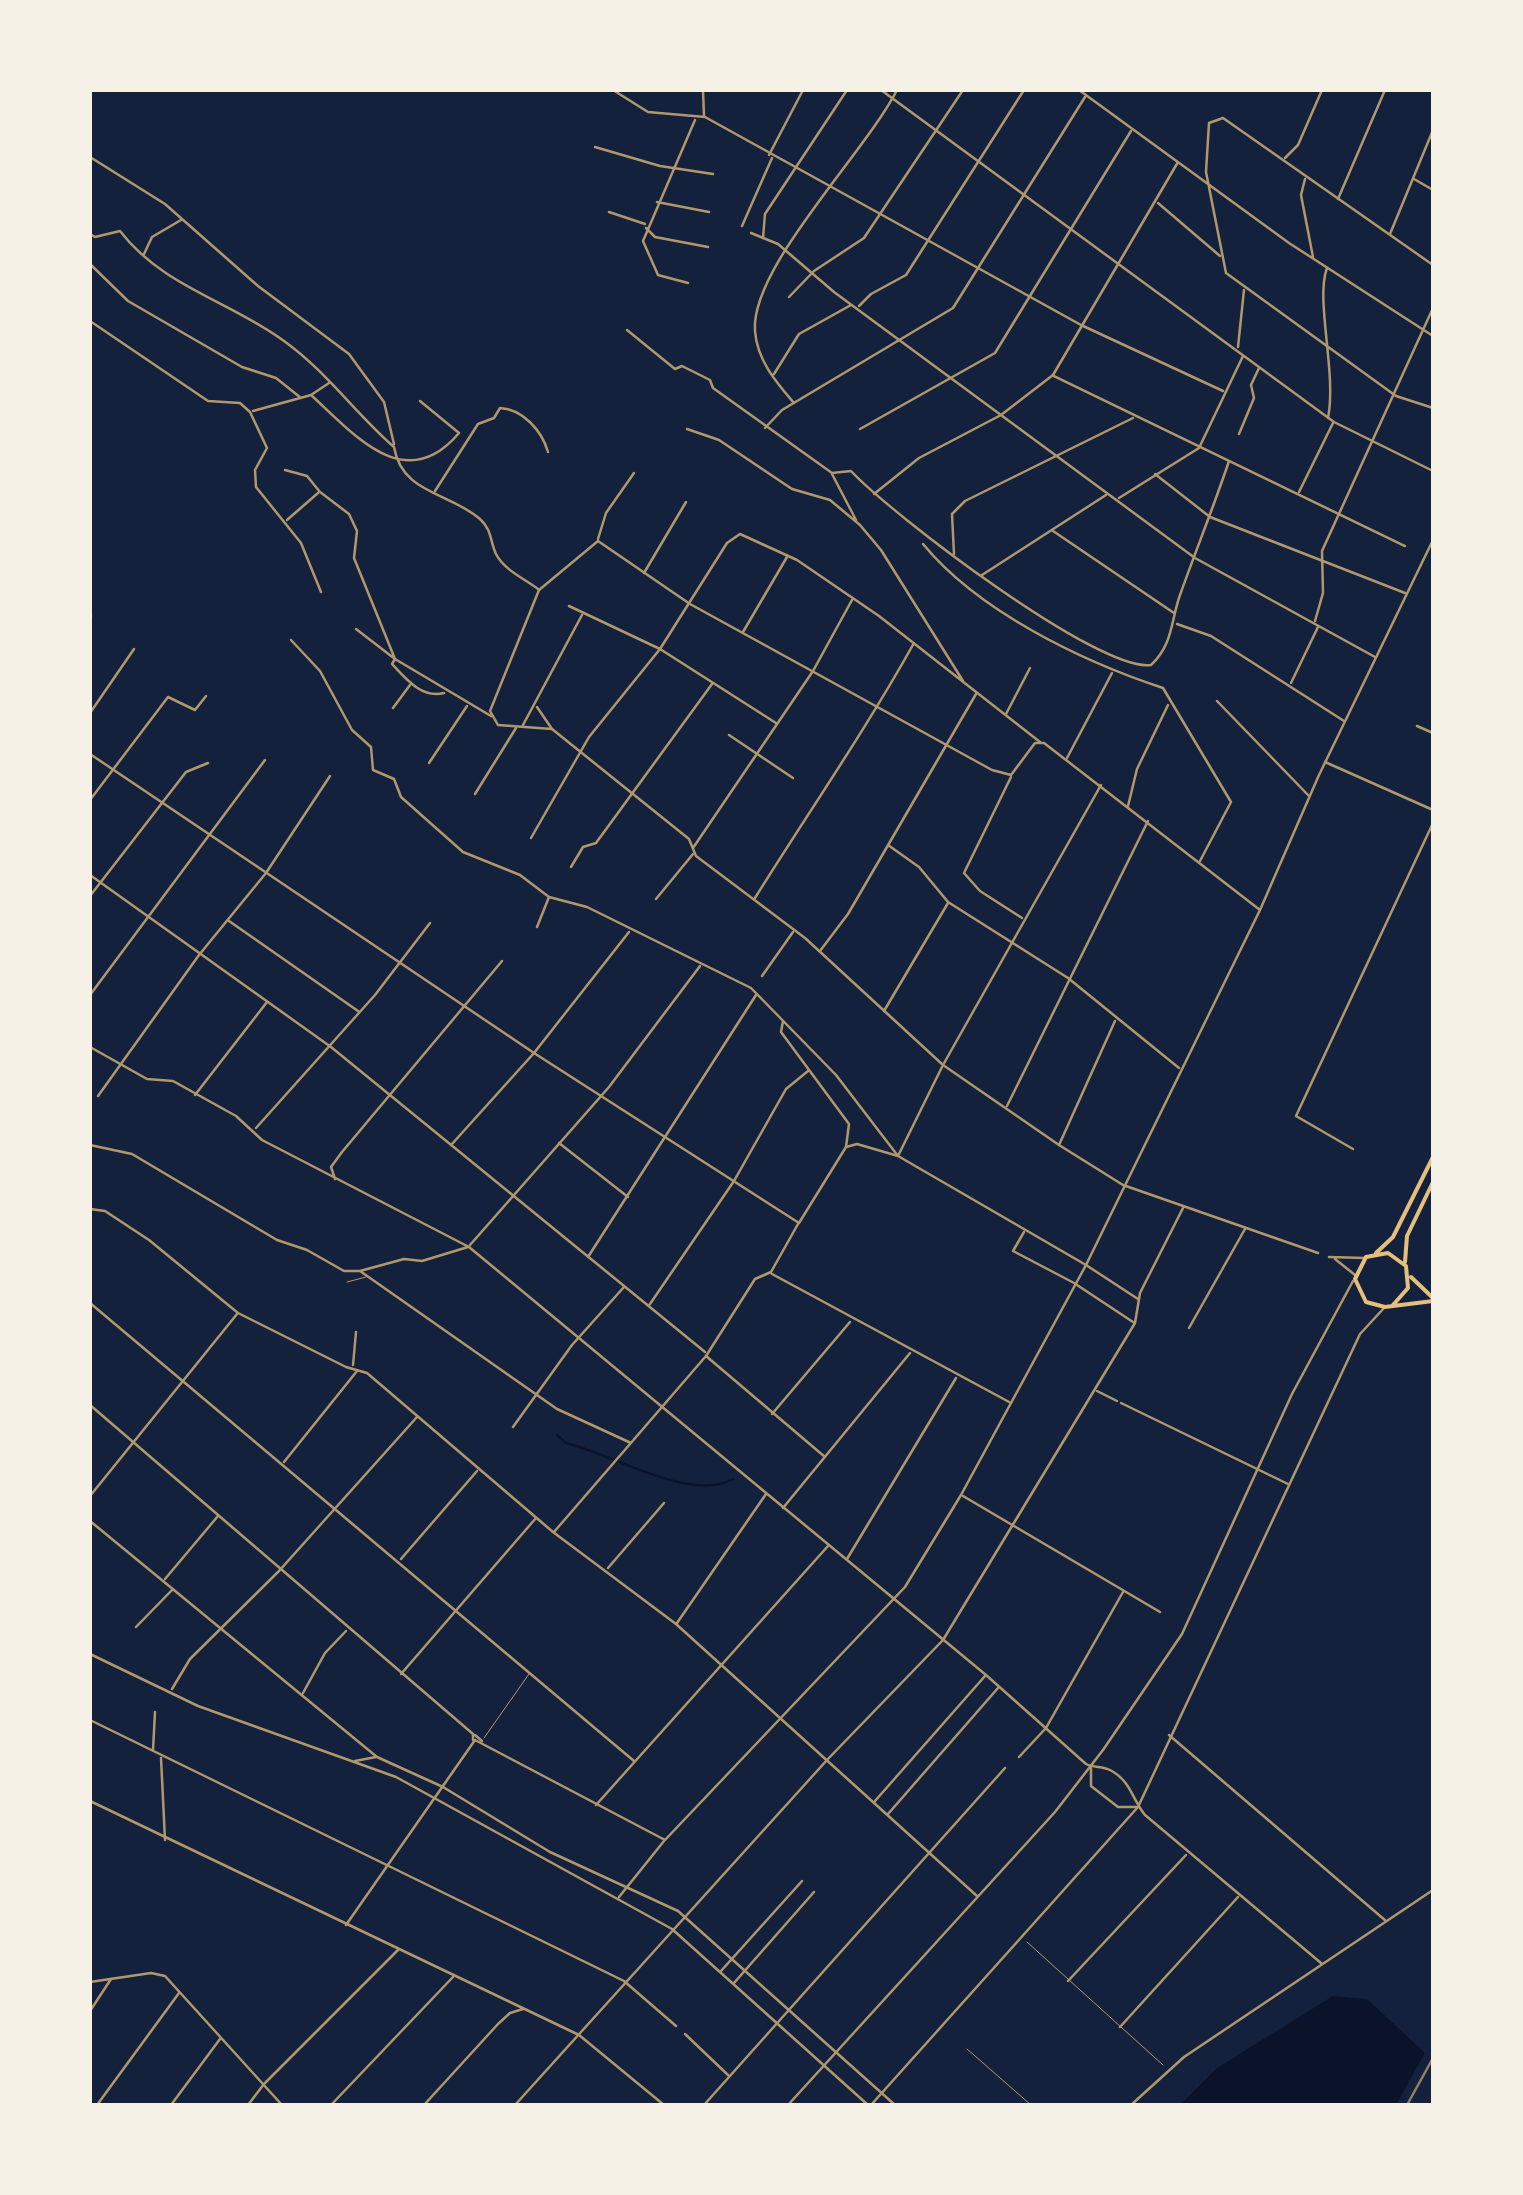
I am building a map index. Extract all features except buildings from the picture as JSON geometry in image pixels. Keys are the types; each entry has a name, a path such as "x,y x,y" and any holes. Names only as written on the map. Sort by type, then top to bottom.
{"highway":[{"path":"1433,1157 1392,1237 1366,1258 1355,1277 1366,1302 1385,1307 1433,1299"},
{"path":"1394,1305 1408,1288 1407,1236 1433,1182"},
{"path":"1376,1253 1393,1255 1433,1299"}],"street":[{"path":"613,90 648,112 695,120 705,118 1081,325 1224,391"},
{"path":"703,90 705,118"},
{"path":"742,226 803,90"},
{"path":"763,238 765,214 846,90"},
{"path":"881,90 1328,418 1433,471"},
{"path":"795,404 758,351 755,319 783,249 832,190 897,90"},
{"path":"789,297 814,271 858,244 963,90"},
{"path":"859,307 871,294 906,275 1024,90"},
{"path":"1079,90 1312,257 1433,336"},
{"path":"1282,160 1298,145 1322,90"},
{"path":"1338,200 1385,90"},
{"path":"764,428 795,404 953,308 1086,97"},
{"path":"1433,265 1217,118 1207,128 1209,184 1226,273 1396,396 1433,408"},
{"path":"688,284 658,275 644,248 646,226 676,169 695,120"},
{"path":"860,428 995,353 1132,130"},
{"path":"1390,235 1433,130"},
{"path":"595,147 676,169 713,174"},
{"path":"90,157 182,219 258,286 349,354 384,402 396,460 409,480 484,522 496,554 540,590"},
{"path":"873,495 918,458 1000,415 1052,375 1178,162"},
{"path":"1306,178 1302,195 1312,257"},
{"path":"1414,179 1433,190"},
{"path":"1156,201 1221,257"},
{"path":"657,202 709,212"},
{"path":"609,212 646,226 655,237 708,248"},
{"path":"143,256 152,238 182,219"},
{"path":"90,234 95,237 120,231 143,256 212,303 284,340 394,447"},
{"path":"751,233 814,271 902,342 1195,558 1375,657"},
{"path":"90,264 128,302 242,367 276,378 301,398"},
{"path":"1327,266 1324,283 1329,347 1328,418"},
{"path":"1237,350 1244,289"},
{"path":"774,374 800,334 852,304"},
{"path":"1290,684 1316,624 1323,593 1322,562 1336,514 1396,396 1433,308"},
{"path":"90,321 208,401 231,399 250,412 267,448 255,470 256,487 286,520 321,592"},
{"path":"628,330 676,369 682,366 710,380 712,388 764,428 832,473 860,525"},
{"path":"1118,500 1200,448 1243,355"},
{"path":"1239,434 1254,398 1251,385 1260,367"},
{"path":"1052,375 1405,546"},
{"path":"250,412 311,395 330,382"},
{"path":"311,395 377,454 396,460 432,455 459,433 420,401"},
{"path":"433,493 478,424 494,418 500,408 513,409 543,434 548,452"},
{"path":"954,554 951,522 958,507 1134,418"},
{"path":"1298,494 1334,422"},
{"path":"687,429 719,440 792,489 830,500 860,525 882,550 964,683"},
{"path":"832,473 850,471 873,495 1068,635 1132,665 1151,665 1160,656 1176,623 1174,613 1228,461"},
{"path":"285,470 307,476 320,492 349,514 357,531 354,558 394,658 392,664 411,684 432,695 445,693"},
{"path":"490,716 540,590 598,541 606,513 634,472"},
{"path":"1155,474 1210,517 1405,593"},
{"path":"286,520 320,492"},
{"path":"981,576 1108,494"},
{"path":"644,573 686,502"},
{"path":"1052,530 1174,613"},
{"path":"531,838 582,750 660,649 730,539 745,534 787,556 914,643 1260,910"},
{"path":"620,1900 625,1885 665,1840 916,1572 1086,1265 1179,1068 1260,910 1344,721 1433,540"},
{"path":"598,541 690,604 992,770 1011,775"},
{"path":"922,544 959,582 1013,616 1113,670 1163,688 1169,704 1231,802 1199,862"},
{"path":"743,632 787,556"},
{"path":"656,899 710,829 754,753 813,671 852,599"},
{"path":"1013,616 1023,604"},
{"path":"570,606 660,649 777,724"},
{"path":"524,725 582,614"},
{"path":"1176,623 1211,636 1344,721"},
{"path":"356,629 445,693 490,716 498,725 552,729"},
{"path":"291,640 320,670 352,730 371,747 373,770 394,780 401,797 416,813 463,852 520,875 549,897 587,908 757,994 845,1087 898,1156"},
{"path":"754,900 879,707 914,643"},
{"path":"90,713 134,649"},
{"path":"1006,714 1030,668"},
{"path":"1066,760 1113,670"},
{"path":"572,867 583,847 596,843 635,792 712,682"},
{"path":"393,708 411,684"},
{"path":"820,951 848,914 977,692"},
{"path":"90,800 168,697 195,710 206,696"},
{"path":"1217,701 1309,796"},
{"path":"1128,806 1137,769 1169,704"},
{"path":"429,762 468,705"},
{"path":"536,706 552,729 635,792 689,839 694,850 820,951 943,1065 1123,1185 1318,1253"},
{"path":"1417,726 1433,733"},
{"path":"475,794 516,728"},
{"path":"729,734 793,778"},
{"path":"1024,920 980,890 964,873 1011,775 1040,742"},
{"path":"90,754 534,1053 799,1223"},
{"path":"90,994 212,837 265,760"},
{"path":"1325,762 1433,810"},
{"path":"90,896 186,772 208,763"},
{"path":"98,1096 266,873 330,776"},
{"path":"898,1156 943,1065 1101,785"},
{"path":"1006,1108 1148,821"},
{"path":"1353,1149 1296,1116 1433,823"},
{"path":"888,845 919,867 948,902 1015,940 1068,978 1179,1068"},
{"path":"90,874 330,1046 649,1305 826,1458"},
{"path":"537,927 549,897"},
{"path":"884,1011 948,902"},
{"path":"228,920 360,1012"},
{"path":"254,1130 360,1012 430,923"},
{"path":"451,1144 534,1053 630,930"},
{"path":"762,976 794,930"},
{"path":"336,1181 332,1166 502,961"},
{"path":"90,1145 132,1154 277,1240 307,1250 344,1271 360,1271 404,1259 422,1261 469,1247 600,1095 701,964"},
{"path":"588,1258 757,994"},
{"path":"194,1096 268,1001"},
{"path":"553,1532 663,1409 756,1280 770,1272 846,1147 849,1124 781,1032 784,1020"},
{"path":"1059,1145 1116,1020"},
{"path":"90,1047 147,1079 172,1081 254,1130 262,1140 469,1247 999,1686 1091,1768 1092,1786 1118,1807 1138,1806"},
{"path":"649,1305 734,1181 786,1089 808,1071"},
{"path":"558,1142 628,1197"},
{"path":"846,1147 857,1144 898,1156 1139,1300"},
{"path":"514,2105 827,1760 943,1640 1135,1323 1139,1300 1184,1206"},
{"path":"90,1209 105,1212 149,1240 238,1313 355,1369 418,1416 553,1532 676,1624 977,1896"},
{"path":"1189,1328 1245,1228"},
{"path":"1024,1231 1014,1250 1135,1323"},
{"path":"788,2105 1091,1768 1182,1634 1256,1470 1330,1318 1355,1277 1331,1258 1366,1258"},
{"path":"360,1271 558,1410 631,1442"},
{"path":"770,1272 782,1283 1012,1404"},
{"path":"348,1282 366,1277"},
{"path":"513,1428 625,1286"},
{"path":"90,1304 283,1462 634,1761"},
{"path":"90,1654 198,1706 354,1761 435,1796 672,1929 869,2105 1138,1806 1360,1334 1385,1307"},
{"path":"90,1496 238,1313"},
{"path":"772,1414 851,1320"},
{"path":"283,1462 355,1369 356,1332"},
{"path":"783,1508 911,1352"},
{"path":"847,1560 957,1376"},
{"path":"1097,1391 1288,1484"},
{"path":"90,1405 400,1676 481,1741 665,1840"},
{"path":"171,1691 180,1672 279,1571 418,1416"},
{"path":"399,1562 478,1470"},
{"path":"676,1624 766,1494"},
{"path":"962,1495 1160,1612"},
{"path":"606,1569 664,1503"},
{"path":"163,1581 219,1515"},
{"path":"400,1676 536,1518"},
{"path":"90,1521 378,1757 443,1787 550,1852 625,1885 684,1918 896,2105"},
{"path":"596,1805 829,1545"},
{"path":"136,1626 173,1589"},
{"path":"1019,1757 1046,1728 1124,1591"},
{"path":"302,1694 325,1652 347,1630"},
{"path":"481,1741 530,1673"},
{"path":"874,1803 986,1675"},
{"path":"886,1815 999,1686"},
{"path":"153,1751 154,1712"},
{"path":"90,1720 624,1981 676,2026"},
{"path":"346,1925 443,1787 474,1734"},
{"path":"1169,1735 1388,1922"},
{"path":"473,1741 481,1741"},
{"path":"161,1756 165,1840"},
{"path":"354,1761 378,1757"},
{"path":"1091,1768 1107,1767 1120,1778 1134,1790 1138,1806 1187,1854 1322,1964"},
{"path":"704,2105 1005,1768"},
{"path":"90,1801 578,2035 664,2105"},
{"path":"1068,1981 1187,1854"},
{"path":"720,1972 802,1882"},
{"path":"1131,2105 1184,2057 1433,1890"},
{"path":"733,1984 814,1892"},
{"path":"1120,2027 1239,1896"},
{"path":"1026,1942 1163,2064"},
{"path":"248,2105 264,2084 398,1950"},
{"path":"90,1982 151,1972 165,1976 282,2105"},
{"path":"330,2105 454,1976"},
{"path":"90,2011 110,1979"},
{"path":"97,2105 180,1992"},
{"path":"424,2105 510,2012 525,2009"},
{"path":"685,2034 729,2076"},
{"path":"171,2105 222,2038"},
{"path":"967,2049 1031,2105"}],"water":[{"path":"1333,1996 1367,1999 1425,2053 1396,2105 1180,2105 1217,2068"}],"waterway":[{"path":"557,1435 566,1443 673,1481 716,1485 733,1479"}],"railway":[{"path":"1407,2105 1433,2058"}]}
